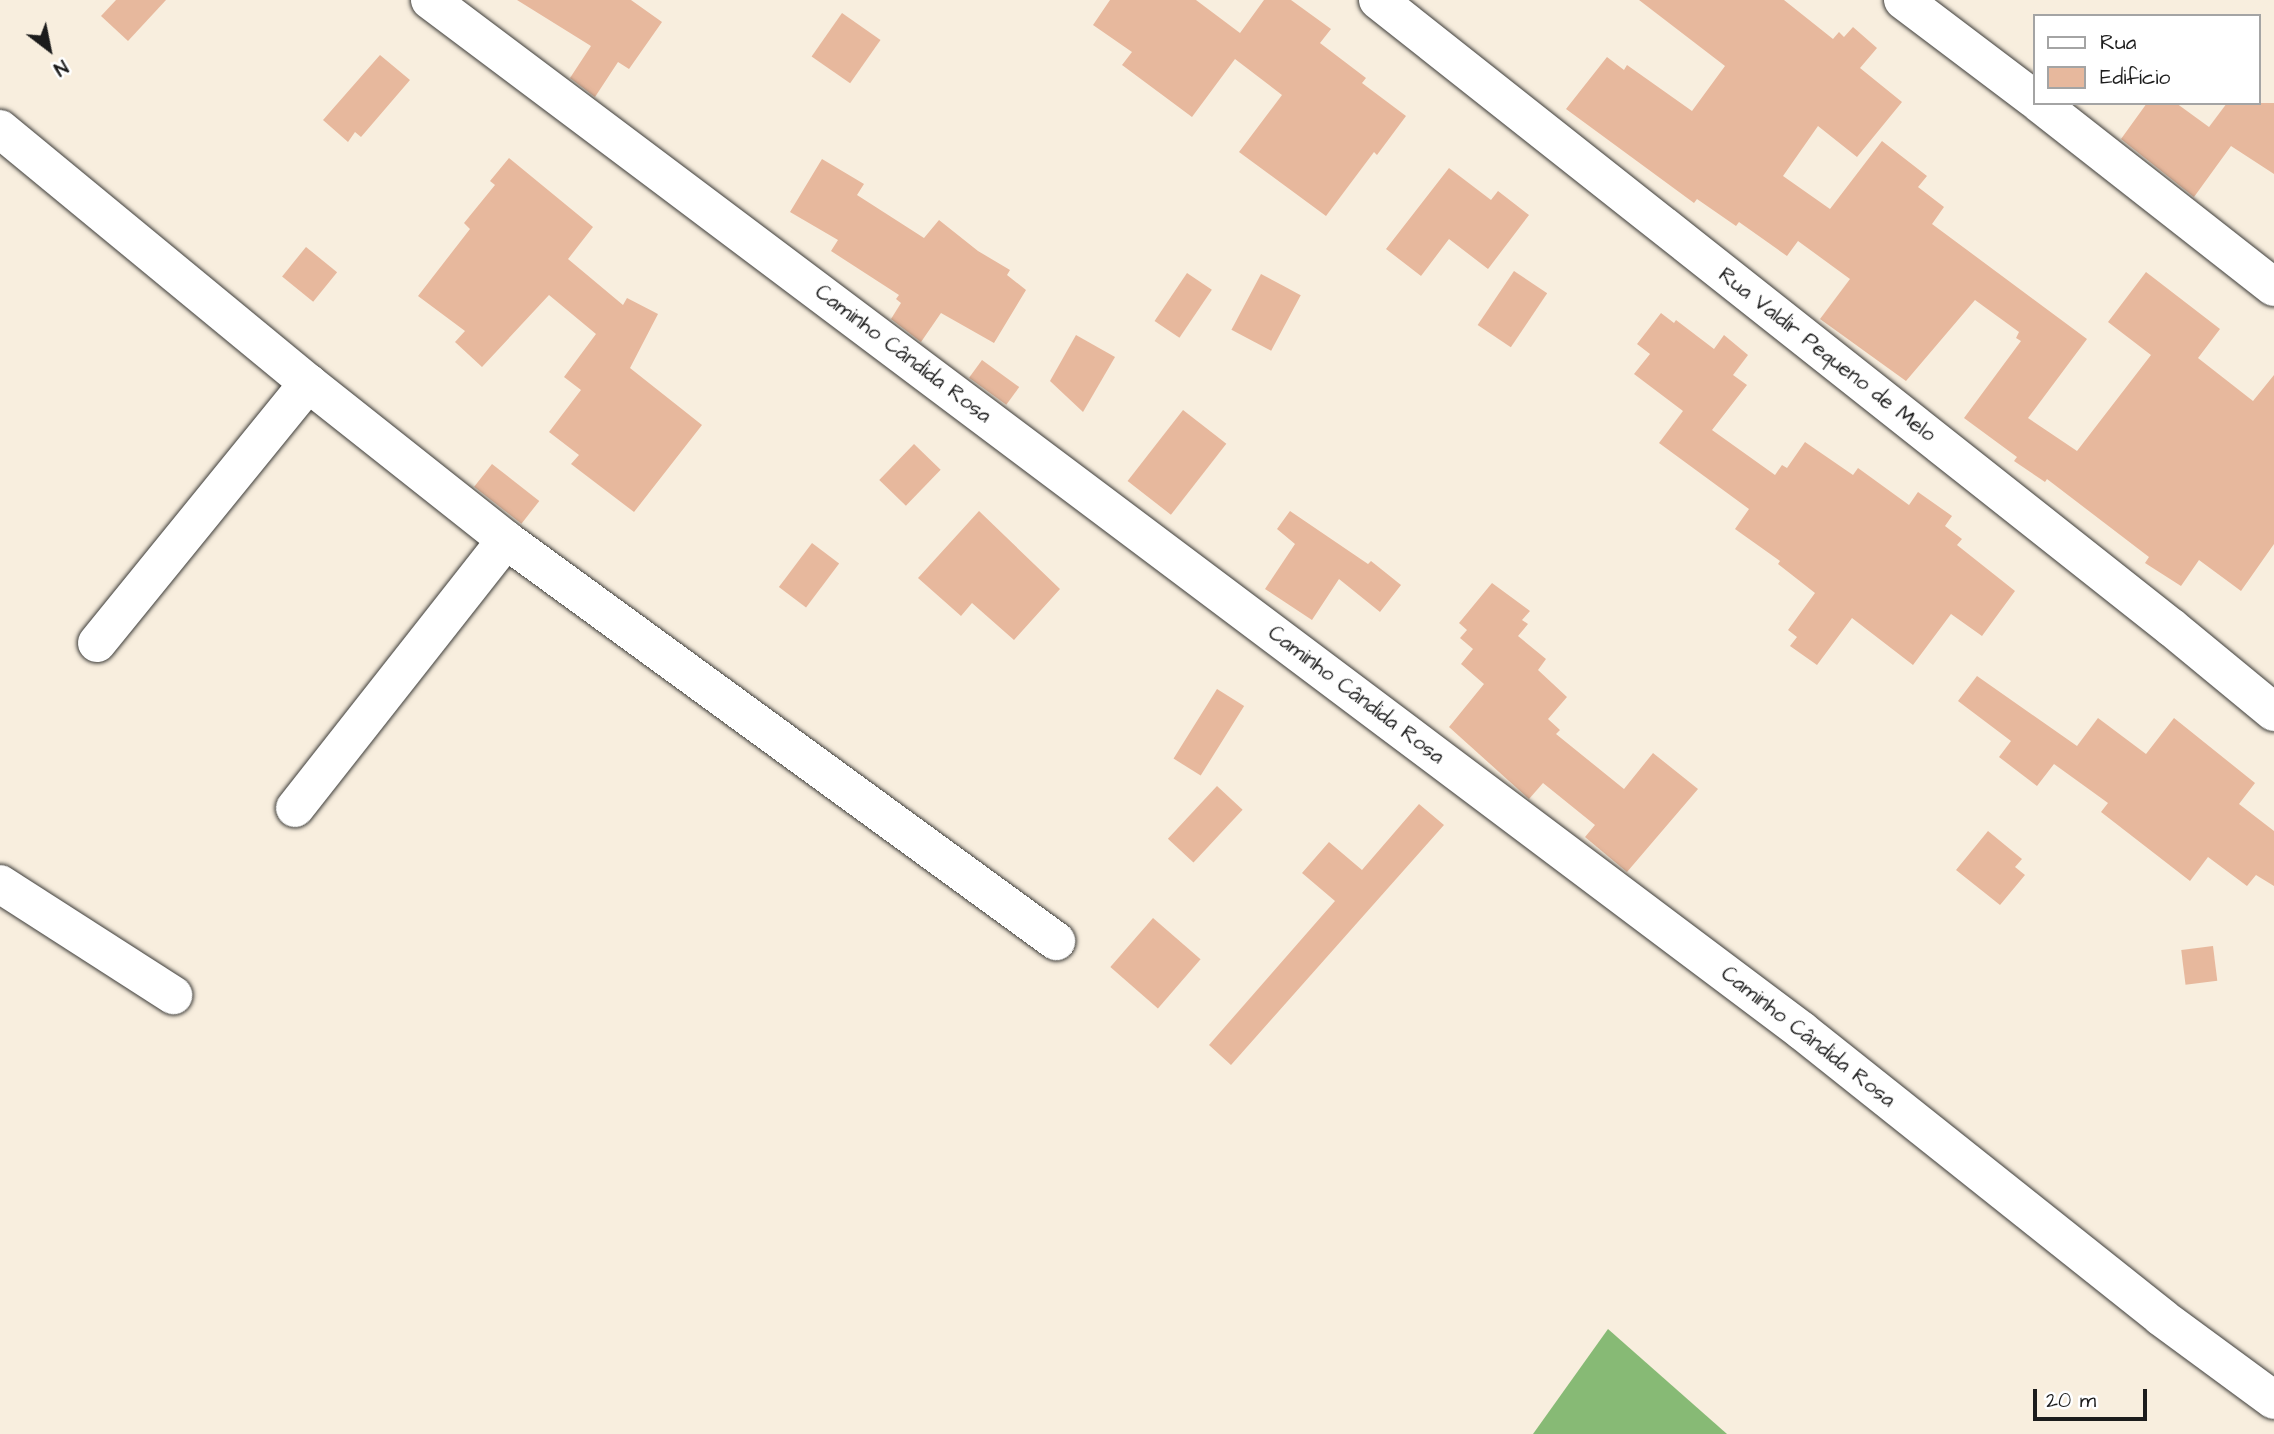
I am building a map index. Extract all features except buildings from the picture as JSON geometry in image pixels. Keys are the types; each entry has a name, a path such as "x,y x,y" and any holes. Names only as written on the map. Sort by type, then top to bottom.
{"street":[{"name":"Caminho Cândida Rosa","path":"430,0 1802,1031 2161,1317 2274,1400"},
{"name":"Rua Valdir Pequeno de Melo","path":"1378,0 2172,628 2274,712"},
{"path":"1903,0 2032,97"},
{"path":"2042,105 2274,287"},
{"path":"4,140 506,540 1056,941"},
{"path":"97,643 308,383"},
{"path":"295,808 506,540"},
{"path":"0,884 173,995"}],"green space":[{"path":"1608,1329 1727,1434 1533,1434"}]}
